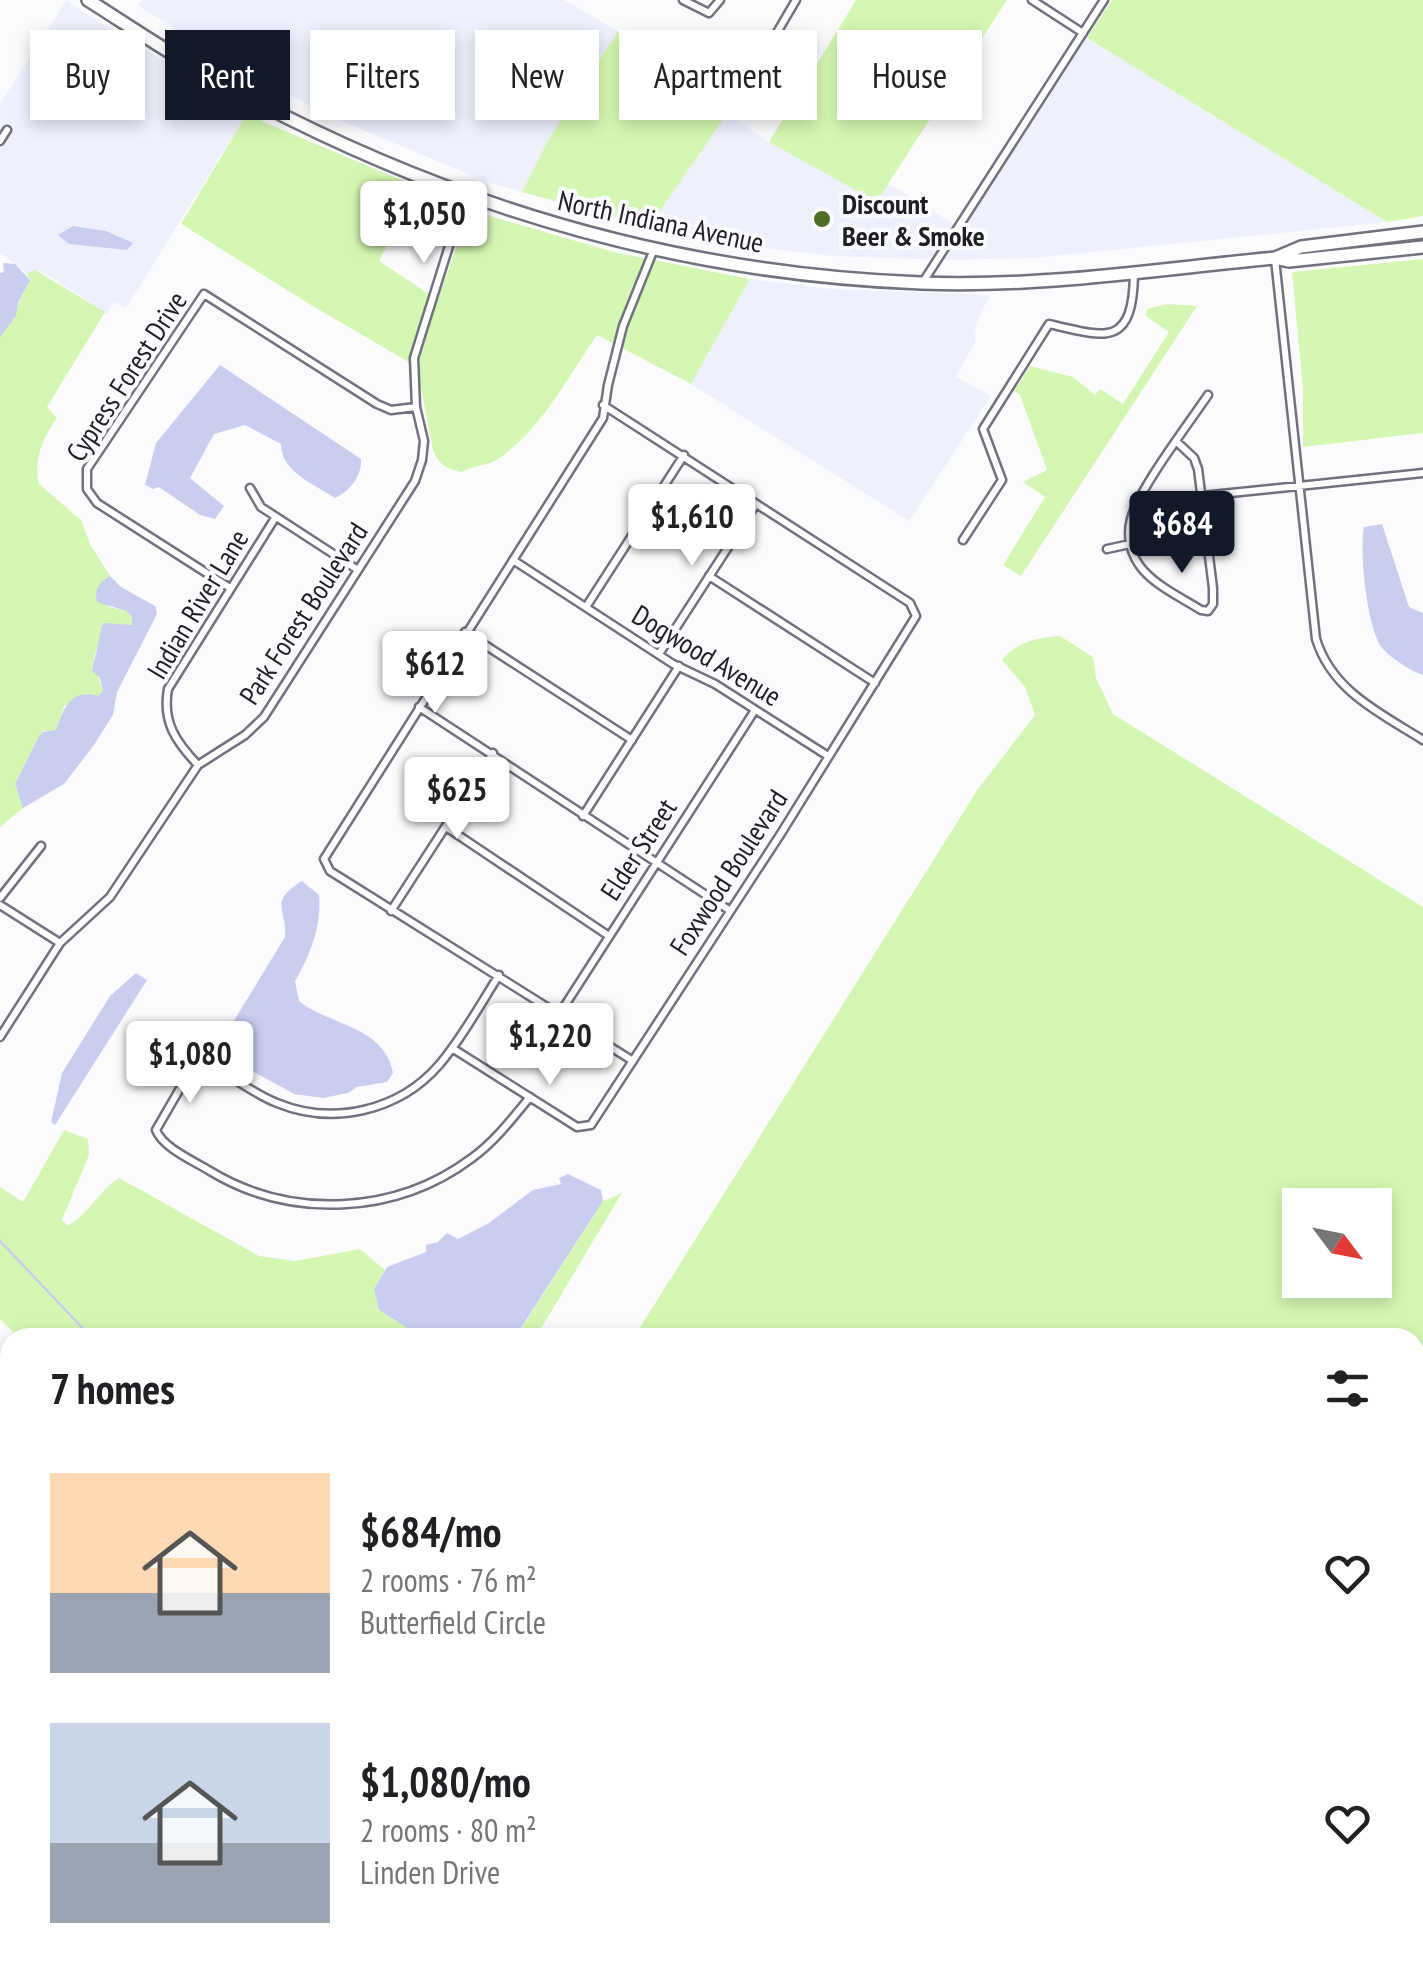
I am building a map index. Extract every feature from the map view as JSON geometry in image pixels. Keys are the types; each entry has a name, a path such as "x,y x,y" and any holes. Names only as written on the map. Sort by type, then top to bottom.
{"main road":[{"name":"North Indiana Avenue","path":"88,0 254,100 335,140 466,196 557,226 654,250 785,271 922,283 1042,279 1423,247"},
{"name":"North Indiana Avenue","path":"1275,258 1301,247 1423,232"}],"street":[{"path":"682,0 709,12 720,0"},
{"path":"779,30 796,0"},
{"path":"1032,0 1084,33"},
{"path":"922,283 1104,0"},
{"path":"0,140 7,130"},
{"name":"Park Forest Boulevard","path":"0,1036 60,943 110,897 198,765 264,717 420,470 424,441 416,408 414,358 466,196"},
{"path":"633,1061 391,911 330,871 324,859 603,418 623,326 654,250"},
{"path":"1275,258 1314,631 1324,662 1353,696 1423,740"},
{"path":"963,540 1002,480 982,429 1050,324 1103,337 1117,331 1134,302 1134,271"},
{"name":"Cypress Forest Drive","path":"230,588 97,503 85,484 88,469 204,294 376,404 391,410 416,408"},
{"path":"1177,442 1197,464 1213,588 1208,611 1200,610 1149,576 1135,558 1129,530 1133,511 1177,442 1208,394"},
{"name":"Foxwood Boulevard","path":"530,1097 577,1127 586,1128 592,1123 915,620 914,607 603,405"},
{"path":"586,607 684,455"},
{"path":"1202,496 1423,473"},
{"path":"250,488 261,508 358,570"},
{"path":"659,654 756,504"},
{"name":"Indian River Lane","path":"198,765 170,728 167,694 172,680 275,518"},
{"path":"1107,550 1130,544"},
{"name":"Dogwood Avenue","path":"513,560 828,756"},
{"path":"709,576 875,683"},
{"path":"465,632 632,740"},
{"path":"583,816 679,666"},
{"path":"419,707 729,910"},
{"name":"Elder Street","path":"560,1013 755,710"},
{"path":"391,911 493,753"},
{"path":"446,827 609,936"},
{"path":"42,846 0,902 60,943"},
{"path":"452,1048 530,1097 490,1144 452,1172 405,1193 354,1204 304,1204 255,1192 224,1179 161,1140 156,1130 194,1066 202,1062 281,1105 310,1112 337,1114 372,1108 403,1094 430,1074 452,1048 499,975"}],"shaded area":[{"path":"144,0 564,0 618,31 599,61 599,30 475,30 475,120 561,120 522,192 485,181 339,120 455,120 455,30 310,30 310,106 290,95 290,30 176,30 138,5"},
{"path":"66,1 114,30 47,30"},
{"path":"1077,32 1387,222 1034,258 946,260 832,256 755,247 649,227 721,120 736,120 769,142 881,195 888,183 955,225"},
{"path":"145,49 165,61 165,120 243,120 126,308 114,302 106,315 41,271 27,273 0,253 0,104 30,57 30,120 145,120"},
{"path":"750,279 832,289 990,295 976,324 975,342 956,377 991,396 909,521 691,384"}],"green space":[{"path":"856,0 1007,0 982,39 982,30 838,30"},
{"path":"1112,0 1423,0 1423,216 1387,222 1087,38"},
{"path":"619,31 619,120 722,120 649,227 522,192 561,120 599,120 599,61"},
{"path":"837,31 837,120 929,120 881,195 868,197 769,142 782,120 817,120 817,64"},
{"path":"243,120 261,120 418,187 379,261 438,300 469,210 614,252 750,279 691,384 597,335 528,433 498,459 462,472 441,463 433,450 417,367 181,224"},
{"path":"1423,259 1423,433 1303,447 1303,390 1292,272"},
{"path":"35,270 105,312 47,407 57,418 40,449 37,475 39,484 81,520 90,544 110,576 104,579 109,607 126,611 132,617 132,626 117,628 101,640 94,664 103,691 64,706 56,731 43,731 39,736 15,784 23,808 0,827 0,337 30,280 27,273"},
{"path":"1167,304 1197,306 1021,576 1003,565 1045,497 1023,482 1047,470 1020,395 1014,391 1030,366 1073,377 1095,395 1100,389 1123,404 1169,332 1146,316 1147,309"},
{"path":"1060,636 1093,657 1096,678 1113,714 1423,907 1423,1328 640,1328 978,789 1035,715 1025,687 1002,660 1021,645"},
{"path":"64,1130 88,1139 89,1155 62,1220 68,1226 119,1178 259,1256 295,1261 360,1249 385,1270 374,1289 380,1306 389,1317 417,1328 9,1328 0,1319 0,1187 23,1202"},
{"path":"622,1193 541,1328 521,1328 603,1201"}],"water":[{"path":"73,226 106,231 133,243 127,250 69,244 58,235"},
{"path":"3,263 15,264 30,280 16,316 0,337 0,273 4,272"},
{"path":"220,365 361,459 350,487 335,498 293,470 282,454 281,444 245,425 214,434 190,478 224,506 215,519 200,515 159,487 145,485 156,443"},
{"path":"1382,524 1409,607 1423,613 1423,675 1387,653 1373,626 1363,538 1364,527"},
{"path":"110,576 121,587 155,606 157,614 117,692 113,715 94,745 64,784 23,808 15,784 39,736 56,730 65,707 75,697 98,696 103,691 100,678 92,671 102,626 132,625 132,617 126,611 97,602 98,587"},
{"path":"302,881 319,895 319,917 314,940 295,981 299,1001 379,1045 393,1073 387,1082 323,1098 294,1094 225,1056 221,1058 218,1052 285,937 282,900"},
{"path":"136,973 147,980 55,1125 51,1122 62,1073 110,996"},
{"path":"568,1174 601,1190 603,1201 521,1328 407,1328 379,1310 374,1289 387,1267 426,1252 426,1245 438,1242 447,1233 458,1239 489,1223 533,1190 561,1184 559,1178"}],"waterway":[{"path":"0,1241 83,1328"}],"place":[{"name":"Discount Beer & Smoke","path":"822,219"}]}
